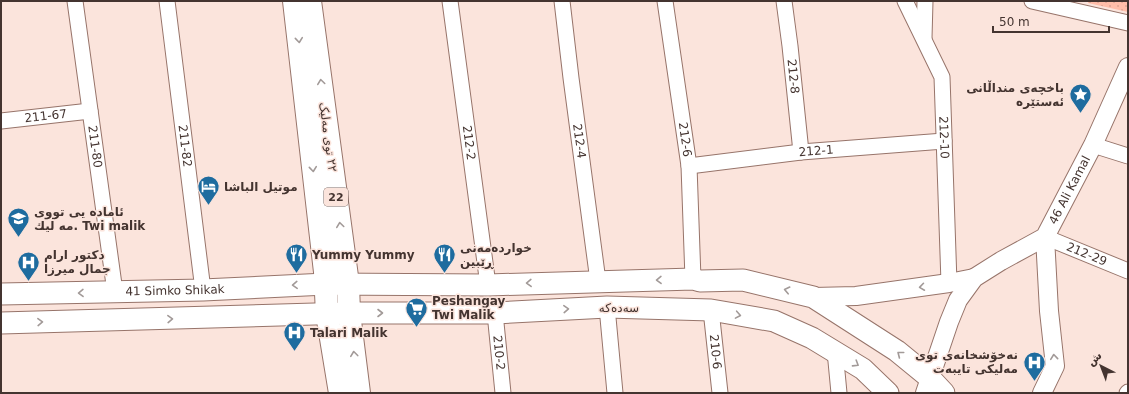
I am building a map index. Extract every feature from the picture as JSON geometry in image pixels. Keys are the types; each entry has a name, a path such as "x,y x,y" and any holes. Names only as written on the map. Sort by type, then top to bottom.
{"main road":[{"name":"٢٢ توی مەلیک","path":"294,1 326,284 327,314 340,393"},
{"name":"٢٢ توی مەلیک","path":"310,1 348,284 348,313 359,393"},
{"name":"41 Simko Shikak","path":"1,294 203,290 326,284 488,285 743,280 813,297 897,351 933,388"},
{"name":"سەدەکە","path":"327,314 495,313 606,307 711,310 774,321 812,338 863,369 888,393"},
{"path":"1,324 327,314"}],"street":[{"name":"211-80","path":"75,1 115,292"},
{"name":"211-82","path":"167,1 203,290"},
{"name":"212-2","path":"450,1 488,285"},
{"name":"212-4","path":"562,1 598,282"},
{"name":"212-6","path":"665,1 689,166 693,280"},
{"name":"212-8","path":"784,1 801,152"},
{"name":"212-10","path":"905,1 942,77 949,283"},
{"path":"924,39 926,1"},
{"path":"1032,1 1076,6 1128,23"},
{"name":"46 Ali Kamal","path":"813,297 856,296 974,278 1001,261 1045,237 1093,145 1128,67"},
{"name":"211-67","path":"1,121 90,111"},
{"name":"212-1","path":"689,166 801,152 944,141"},
{"path":"1093,145 1128,156"},
{"path":"1042,393 1055,366 1049,311 1045,237"},
{"name":"212-29","path":"1045,237 1128,271"},
{"name":"46 Ali Kamal","path":"933,388 949,322 958,300 974,278"},
{"path":"606,307 615,393"},
{"name":"210-6","path":"711,310 720,393"},
{"name":"210-2","path":"495,313 503,393"},
{"path":"835,351 839,393"}],"shaded area":[{"path":"1088,1 1128,1 1128,12 1088,3"}],"place":[{"name":"باخچەی منداڵانی ئەستێرە","path":"1080,114"},
{"name":"موتيل الباشا","path":"208,206"},
{"name":"ئاماده يى تووى مه ليك. Twi malik","path":"18,238"},
{"name":"Yummy Yummy","path":"296,274"},
{"name":"خواردە‌مە‌نی ڕێبین","path":"445,274"},
{"name":"دكتور ارام جمال ميرزا","path":"28,282"},
{"name":"Peshangay Twi Malik","path":"417,328"},
{"name":"Talari Malik","path":"294,352"},
{"name":"نەخۆشخانەی توی مەلیكی تایبەت","path":"1034,382"}]}
